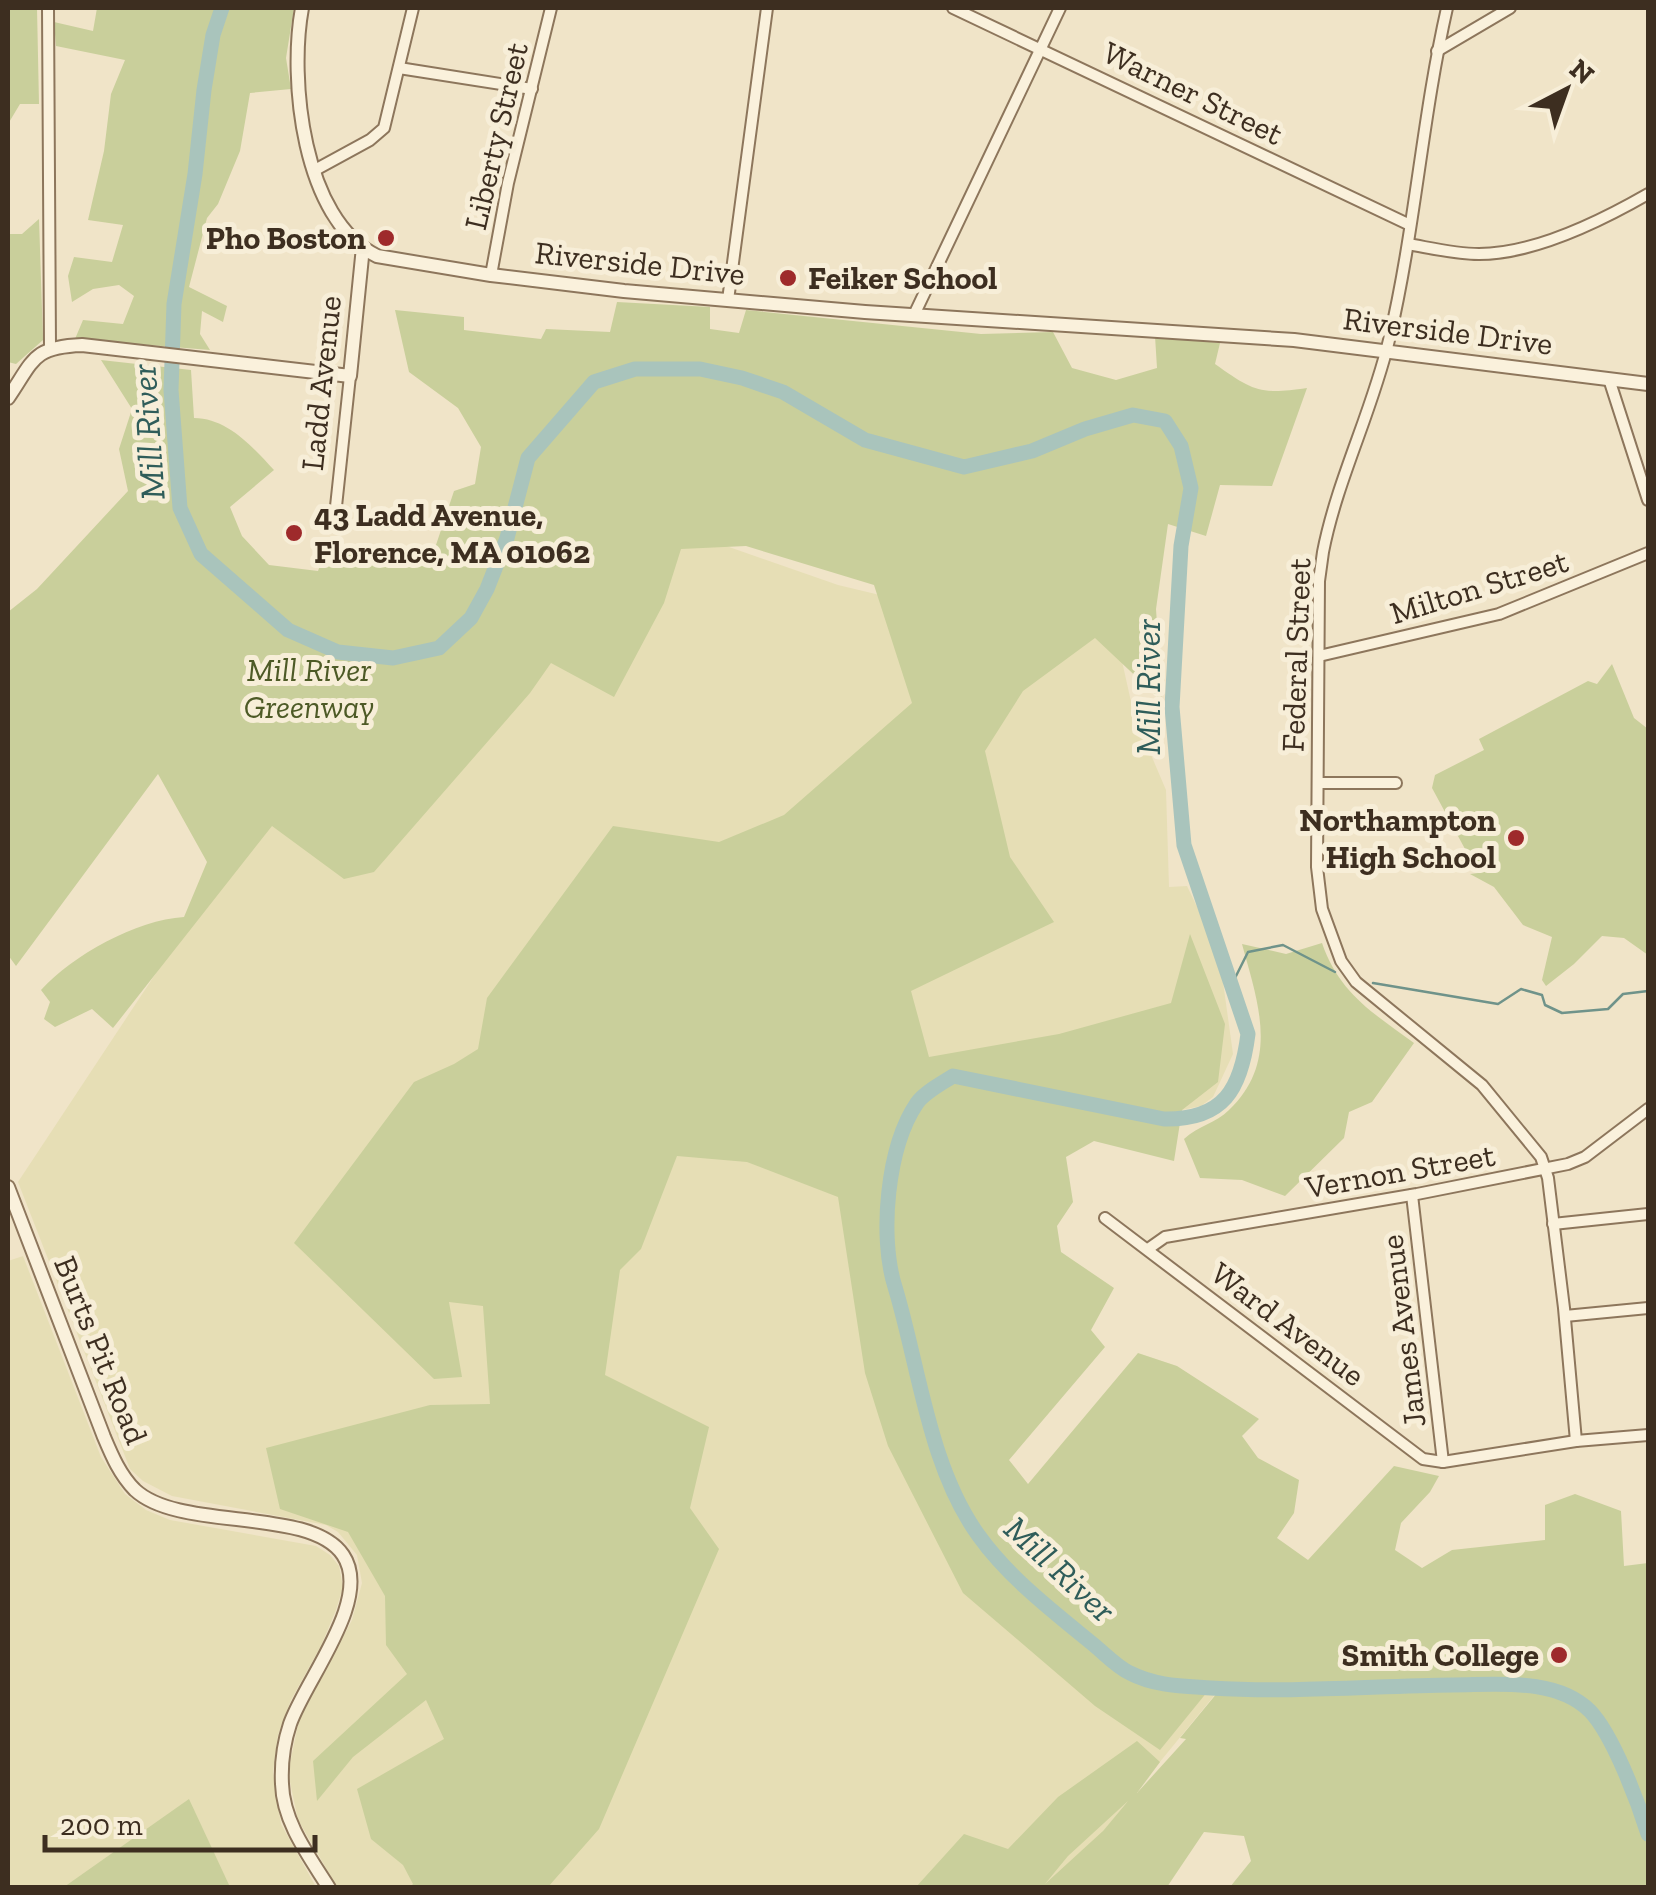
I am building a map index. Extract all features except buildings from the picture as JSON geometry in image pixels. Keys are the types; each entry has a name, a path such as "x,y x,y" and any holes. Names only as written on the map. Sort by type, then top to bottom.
{"street":[{"path":"48,8 50,347"},
{"path":"302,8 296,50 297,80 315,170 336,216 363,247"},
{"path":"315,170 384,128 413,8"},
{"name":"Liberty Street","path":"491,275 508,183 551,8"},
{"path":"728,300 767,8"},
{"name":"Warner Street","path":"954,8 1410,225"},
{"path":"914,315 1060,8"},
{"name":"Federal Street","path":"1447,8 1423,124 1408,244 1386,350 1324,547 1320,581 1318,888 1335,946 1348,972 1374,1000 1482,1084 1541,1157 1546,1169"},
{"path":"1437,52 1510,8"},
{"path":"399,68 532,89"},
{"path":"1408,244 1470,254 1512,250 1589,225 1648,194"},
{"name":"Riverside Drive","path":"363,247 377,256 491,275 914,315 1187,330 1386,350 1648,384"},
{"name":"Ladd Avenue","path":"334,525 363,247"},
{"path":"8,398 34,360 50,347 82,345 350,376"},
{"path":"1609,379 1648,500"},
{"name":"Milton Street","path":"1319,656 1499,614 1648,553"},
{"path":"1318,782 1396,782"},
{"name":"Vernon Street","path":"1148,1249 1166,1237 1546,1169 1585,1157 1648,1109"},
{"path":"1546,1169 1576,1442"},
{"name":"Burts Pit Road","path":"8,1187 104,1438 117,1466 136,1491 177,1509 305,1531 332,1543 344,1556 350,1572 347,1603 339,1628 290,1723 282,1784 284,1804 298,1837 328,1888"},
{"name":"James Avenue","path":"1412,1195 1443,1462"},
{"path":"1553,1224 1648,1214"},
{"name":"Ward Avenue","path":"1106,1218 1423,1459 1443,1462"},
{"path":"1565,1316 1648,1308"},
{"path":"1443,1462 1648,1434"}],"shaded area":[{"path":"712,541 838,585 884,596 1111,612 1134,715 1166,790 1169,887 1187,886 1211,936 1223,982 1233,1054 1213,1097 1201,1106 1182,1110 1087,1098 911,1341 1169,1687 1222,1686 1096,1840 1043,1887 337,1887 298,1820 290,1763 299,1720 352,1620 362,1583 357,1555 338,1532 326,1525 172,1496 143,1481 130,1469 18,1182 316,731 537,551"},
{"path":"23,1256 101,1457 125,1494 146,1510 170,1520 316,1546 339,1566 343,1587 336,1610 291,1700 278,1735 273,1772 281,1824 316,1887 8,1887 8,1261"}],"green space":[{"path":"8,8 37,8 39,104 20,104 8,124"},
{"path":"97,8 294,8 286,58 291,89 250,93 240,151 218,204 207,218 189,287 227,306 223,322 202,311 200,334 210,350 75,339 83,320 123,324 134,296 119,285 93,289 72,302 68,276 74,257 112,262 123,225 88,220 104,151 111,94 125,60 56,46 54,22 93,31"},
{"path":"39,219 43,340 16,364 8,362 8,234 22,234"},
{"name":"Mill River Greenway","path":"617,302 710,307 710,329 739,333 746,310 981,334 1053,332 1072,368 1116,380 1157,368 1155,336 1220,343 1215,364 1258,389 1307,388 1272,486 1220,485 1206,536 1168,524 1156,609 1162,701 1095,638 1023,691 985,751 1010,857 1054,922 911,991 929,1057 1059,1034 1171,1003 1190,934 1225,1024 1218,1082 1182,1110 1174,1161 1094,1141 1066,1157 1073,1202 1057,1226 1061,1252 1114,1288 1091,1330 1105,1347 1009,1460 1028,1484 1138,1353 1177,1366 1259,1419 1242,1436 1258,1458 1299,1480 1294,1513 1277,1538 1308,1560 1394,1466 1439,1476 1430,1492 1401,1523 1395,1550 1422,1568 1452,1550 1545,1540 1545,1505 1575,1494 1621,1511 1624,1566 1648,1563 1648,1887 1230,1887 1251,1861 1244,1836 1204,1832 1167,1887 916,1887 964,1834 1008,1849 1058,1797 1137,1741 1160,1762 1137,1793 1186,1739 1180,1738 1222,1687 1212,1686 1160,1750 1095,1706 963,1593 888,1446 865,1373 838,1197 747,1162 677,1156 641,1249 620,1270 605,1375 709,1427 690,1508 719,1549 599,1829 548,1887 410,1887 413,1884 403,1865 371,1839 357,1789 444,1739 426,1700 353,1757 317,1801 313,1761 407,1674 386,1645 385,1596 348,1532 280,1509 266,1448 430,1405 490,1404 483,1306 449,1302 462,1377 434,1379 294,1243 414,1082 478,1049 487,998 613,826 719,842 784,815 912,703 874,585 746,546 681,549 664,603 614,697 551,663 530,693 374,872 344,879 272,826 113,1028 92,1009 55,1027 44,1019 50,1002 41,990 70,964 106,942 146,925 184,917 207,862 158,774 16,966 8,955 8,612 37,589 128,491 119,449 132,409 101,360 191,370 194,418 228,428 274,470 230,507 242,536 269,565 318,571 327,546 364,551 434,551 454,491 475,484 481,447 458,408 409,372 395,310 464,317 464,330 541,339 546,329 610,332","holes":["1128,1801 1103,1831 1045,1884 1068,1856"]},
{"path":"1612,664 1634,718 1648,729 1648,955 1624,938 1602,936 1546,986 1542,980 1552,937 1523,925 1494,887 1470,874 1478,873 1432,788 1435,775 1484,750 1479,739 1588,681 1597,684"},
{"path":"1322,943 1348,989 1414,1043 1372,1102 1349,1112 1344,1138 1285,1196 1242,1180 1200,1178 1184,1139 1229,1110 1245,1091 1260,1052 1258,1010 1242,944 1286,954"},
{"path":"189,1799 230,1887 64,1887"}],"waterway":[{"name":"Mill River","path":"222,8 213,35 204,90 174,304 171,390 180,508 201,554 288,630 338,652 393,658 439,648 471,618 507,538 528,458 594,382 635,369 700,369 742,378 783,392 865,440 964,467 1032,451 1133,415 1165,421 1181,446 1191,488 1181,546 1172,707 1184,845 1248,1034 1245,1053 1226,1098 1201,1114 1185,1118 1164,1119 953,1076 917,1103 907,1121 893,1167 887,1243 937,1448 962,1509 991,1551 1033,1594 1125,1670 1159,1683 1211,1688 1302,1690 1506,1684 1560,1693 1576,1700 1599,1722 1616,1752 1648,1834"},
{"path":"1232,984 1248,952 1283,945 1335,972"},
{"path":"1373,983 1498,1004 1521,989 1542,995 1545,1005 1562,1013 1608,1009 1623,994 1648,991"}],"place":[{"name":"Pho Boston","path":"386,238"},
{"name":"Feiker School","path":"788,278"},
{"name":"43 Ladd Avenue, Florence, MA 01062","path":"294,533"},
{"name":"Northampton High School","path":"1516,838"},
{"name":"Smith College","path":"1559,1655"}]}
